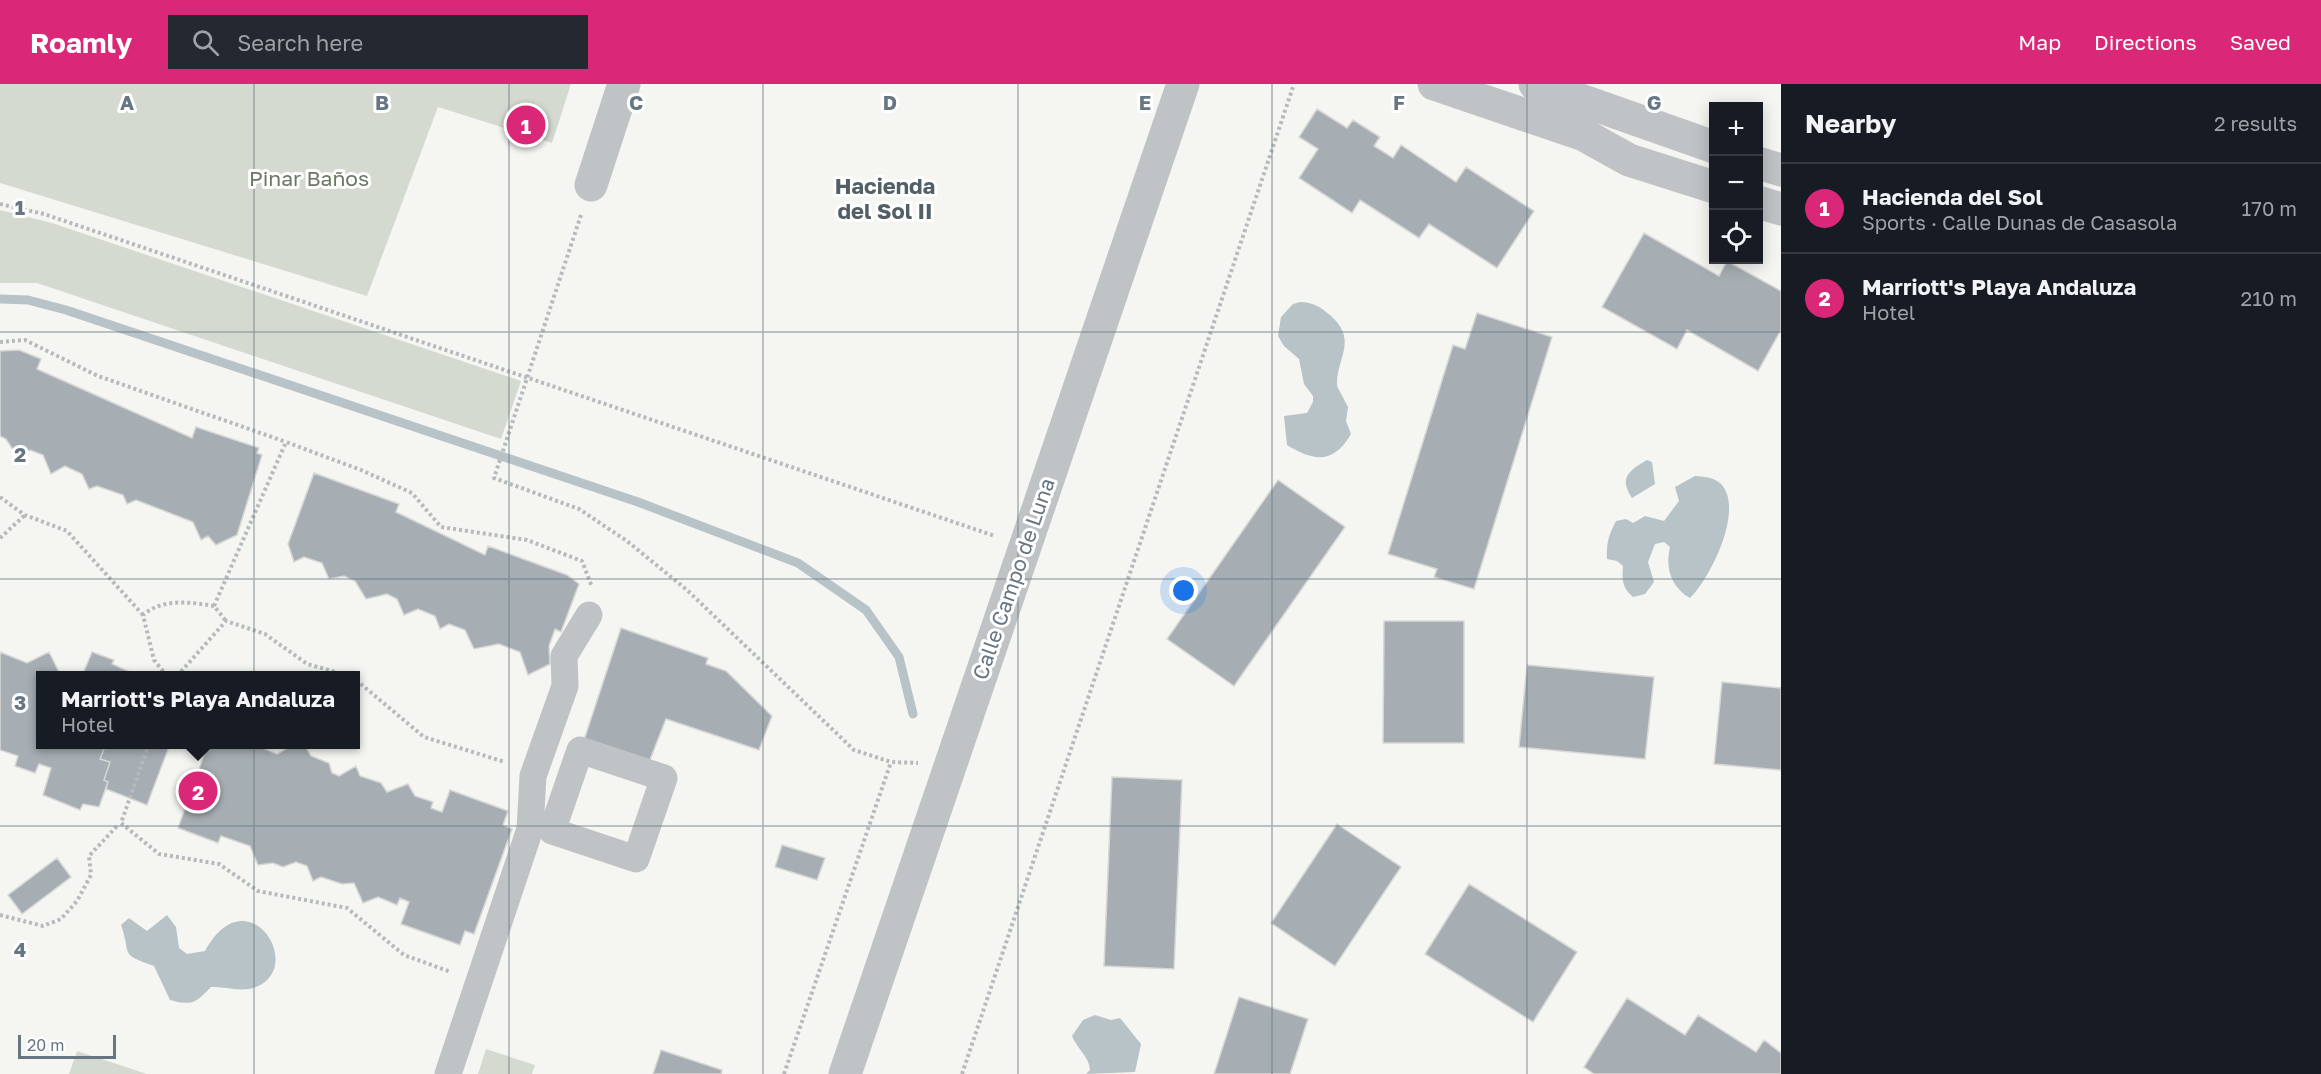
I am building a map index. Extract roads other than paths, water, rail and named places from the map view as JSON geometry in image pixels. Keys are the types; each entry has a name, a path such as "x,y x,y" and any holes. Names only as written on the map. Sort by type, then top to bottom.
{"street":[{"path":"591,185 624,84"},
{"name":"Calle Campo de Luna","path":"845,1074 1183,84"},
{"path":"1434,84 1584,135 1629,160 1709,186"},
{"path":"1535,84 1709,146"},
{"path":"1763,165 1781,170"},
{"path":"1763,204 1781,209"},
{"path":"448,1074 530,829 533,776 565,686 564,656 588,615"},
{"path":"580,750 664,778 636,859 552,831 567,785 580,750"},
{"path":"533,776 567,785"}],"waterway":[{"path":"0,299 28,300 66,310 638,502 798,563 866,610 899,657 913,714"}],"place":[{"name":"Hacienda del Sol","path":"526,125"},
{"name":"Marriott's Playa Andaluza","path":"198,791"}],"district":[{"name":"Hacienda del Sol II","path":"885,198"}],"park label":[{"name":"Pinar Baños","path":"309,179"}]}
